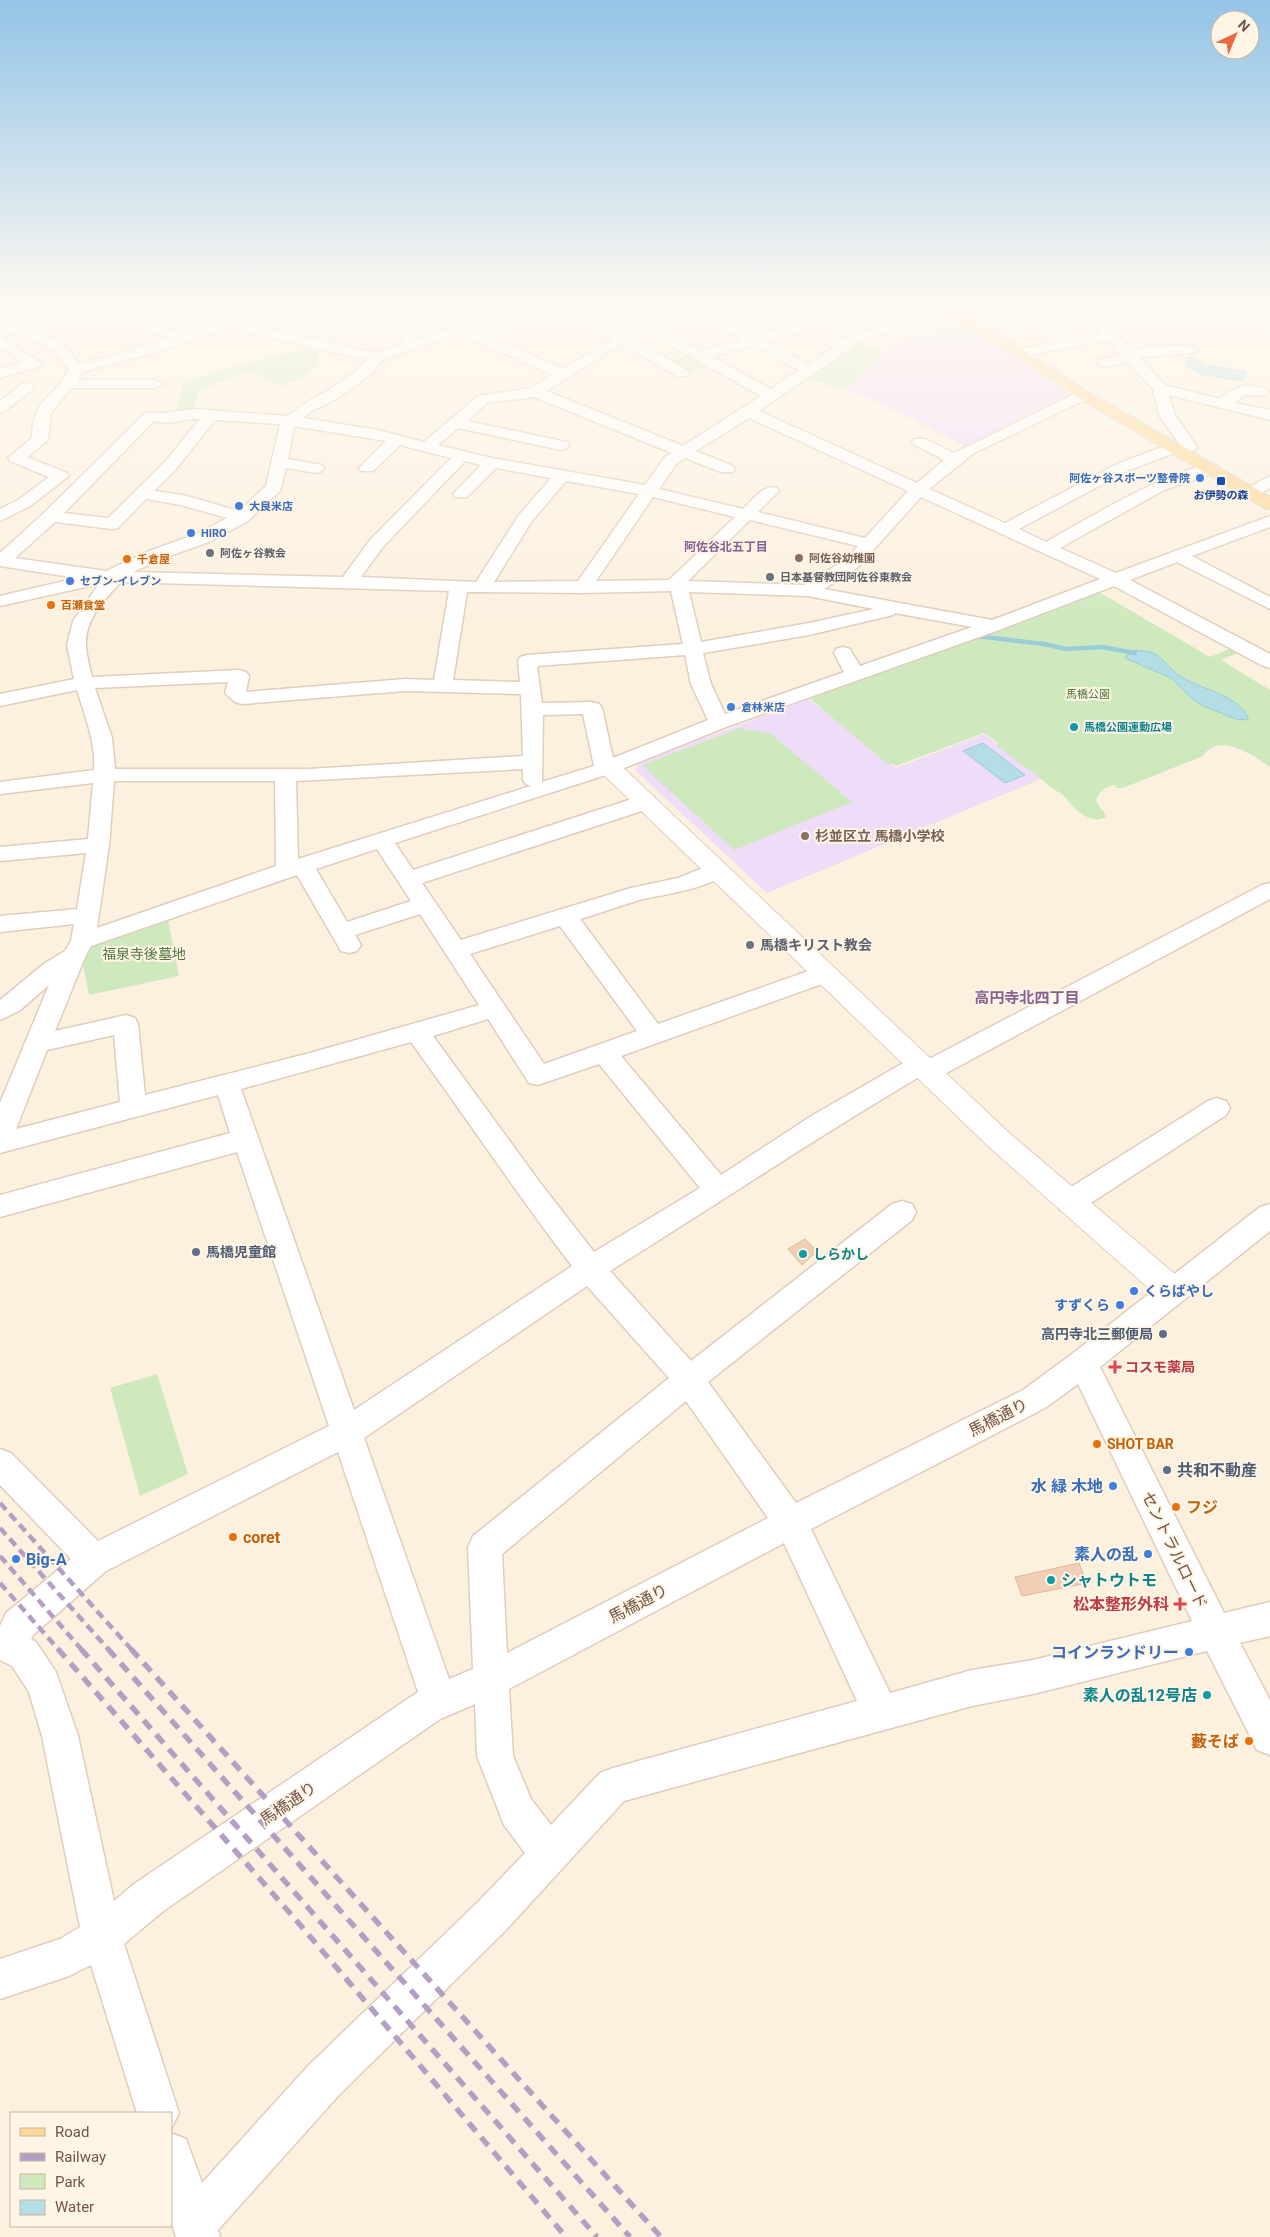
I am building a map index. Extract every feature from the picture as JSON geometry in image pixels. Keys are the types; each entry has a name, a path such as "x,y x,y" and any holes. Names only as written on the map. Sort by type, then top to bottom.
{"main road":[{"path":"1110,410 1270,504"}],"street":[{"path":"0,516 24,503 61,476 16,458 40,440 41,420 44,410"},
{"path":"0,601 109,576 156,555 204,538 242,517 274,488 278,462 288,424 304,410"},
{"path":"427,448 470,410"},
{"path":"579,410 727,469"},
{"path":"808,591 852,564 918,490 954,459 968,450 1052,410"},
{"path":"1006,529 1124,467 1188,448 1167,410"},
{"path":"1229,410 1270,414"},
{"path":"582,588 665,466 683,451 748,412 1114,579 1270,662"},
{"path":"0,561 51,516 150,416 166,418 192,414 292,420 396,440 492,463 649,491 869,544"},
{"path":"51,516 112,524 170,466 211,415"},
{"path":"537,470 590,415"},
{"path":"455,423 561,445"},
{"path":"367,468 396,440"},
{"path":"920,442 954,459"},
{"path":"348,582 376,544 461,456"},
{"path":"278,462 316,468"},
{"path":"461,494 492,463"},
{"path":"1047,548 1158,487 1211,469"},
{"path":"481,588 525,519 562,475"},
{"path":"1251,492 1270,482"},
{"path":"677,585 771,491"},
{"path":"142,494 183,500 242,517"},
{"path":"0,1011 19,1000 78,949 295,868 607,768 719,723 992,626 1270,521"},
{"path":"1178,556 1270,604"},
{"path":"0,561 109,576 348,582 481,588 582,588 677,585 808,591 898,610 992,626"},
{"path":"0,1135 78,949 87,915 98,844 105,775 102,738 84,683 76,645 82,621 90,607 113,580 109,576"},
{"path":"677,585 701,684 719,723"},
{"path":"443,685 459,587"},
{"path":"533,792 533,709 527,660 692,650 809,629 898,610"},
{"path":"1252,652 1270,641"},
{"path":"843,654 856,674"},
{"path":"0,700 84,683 239,676 235,693 242,698 379,687 443,685 530,688"},
{"path":"533,709 592,708 607,768 646,802 997,1138 1173,1292"},
{"path":"660,726 660,747"},
{"path":"0,788 105,775 285,775 405,771 533,762"},
{"path":"285,775 295,868 345,939 424,905"},
{"path":"407,880 646,802"},
{"path":"382,840 538,1076 825,974"},
{"path":"0,854 98,844"},
{"path":"456,950 639,893 683,884 716,871"},
{"path":"158,2112 102,1937 60,1736 44,1684 24,1654 6,1645 18,1625 94,1560 347,1432 590,1269 718,1191 822,1122 1270,890"},
{"path":"0,924 87,915"},
{"path":"565,916 653,1035"},
{"path":"0,1143 133,1107 227,1085 417,1033 494,1009"},
{"path":"39,1043 126,1024 133,1107"},
{"path":"417,1033 465,1097 530,1192 590,1269 689,1380 791,1523 881,1712"},
{"path":"603,1052 718,1191"},
{"path":"227,1085 439,1700"},
{"path":"1070,1202 1217,1108"},
{"path":"0,1206 246,1139"},
{"path":"550,1855 517,1812 495,1756 485,1547 689,1380 902,1212"},
{"name":"馬橋通り","path":"0,1979 69,1956 102,1937 148,1898 428,1706 492,1679 1034,1399 1083,1363 1270,1215"},
{"name":"セントラルロード","path":"1083,1363 1215,1631 1270,1737"},
{"path":"0,1463 94,1560"},
{"path":"196,2230 322,2081 491,1917 613,1786 972,1688 1032,1677 1270,1619"},
{"path":"172,2157 196,2230"}],"shaded area":[{"path":"894,410 1044,410 965,446"},
{"name":"杉並区立 馬橋小学校","path":"809,699 896,768 984,734 1043,778 767,893 635,770 640,762"}],"green space":[{"path":"176,410 191,410 175,413"},
{"name":"馬橋公園","path":"1097,591 1210,657 1233,647 1241,652 1221,660 1270,690 1270,767 1246,752 1227,746 1218,746 1210,749 1203,756 1123,788 1115,788 1116,785 1106,788 1101,792 1096,801 1107,817 1094,819 1077,810 1062,794 997,746 998,743 984,733 896,766 887,764 808,697"},
{"path":"743,727 747,731 752,730 771,734 852,802 734,850 642,765"},
{"name":"福泉寺後墓地","path":"167,915 179,976 89,995 82,959 93,940"},
{"path":"157,1374 188,1474 140,1496 110,1388"}],"water":[{"path":"1134,650 1153,653 1173,671 1188,681 1235,702 1248,717 1248,720 1236,719 1203,706 1191,698 1171,678 1125,657"},
{"path":"983,743 1025,775 1005,783 963,751"}],"building":[{"name":"しらかし","path":"805,1239 817,1251 802,1265 788,1249"},
{"name":"シャトウトモ","path":"1079,1563 1087,1583 1022,1596 1015,1577"}],"waterway":[{"path":"977,636 1044,644 1066,649 1102,647 1135,653"}],"railway":[{"path":"0,1503 132,1650"},
{"path":"0,1528 109,1650"},
{"path":"0,1556 82,1650"},
{"path":"0,1583 59,1650"},
{"path":"58,1649 296,1920 566,2237"},
{"path":"81,1649 597,2237"},
{"path":"108,1649 630,2237"},
{"path":"131,1649 661,2237"}],"place":[{"name":"阿佐ヶ谷スポーツ整骨院","path":"1200,478"},
{"name":"お伊勢の森","path":"1221,481"},
{"name":"大良米店","path":"239,506"},
{"name":"HIRO","path":"191,533"},
{"name":"阿佐ヶ谷教会","path":"210,553"},
{"name":"阿佐谷幼稚園","path":"799,558"},
{"name":"千倉屋","path":"127,559"},
{"name":"日本基督教団阿佐谷東教会","path":"770,577"},
{"name":"セブン-イレブン","path":"70,581"},
{"name":"百瀬食堂","path":"51,605"},
{"name":"倉林米店","path":"731,707"},
{"name":"馬橋公園運動広場","path":"1074,727"},
{"name":"杉並区立 馬橋小学校","path":"805,836"},
{"name":"馬橋キリスト教会","path":"750,945"},
{"name":"馬橋児童館","path":"196,1252"},
{"name":"しらかし","path":"803,1254"},
{"name":"くらばやし","path":"1134,1291"},
{"name":"すずくら","path":"1120,1305"},
{"name":"高円寺北三郵便局","path":"1163,1334"},
{"name":"コスモ薬局","path":"1115,1367"},
{"name":"SHOT BAR","path":"1097,1444"},
{"name":"共和不動産","path":"1167,1470"},
{"name":"水 緑 木地","path":"1113,1486"},
{"name":"フジ","path":"1176,1507"},
{"name":"coret","path":"233,1537"},
{"name":"素人の乱","path":"1148,1554"},
{"name":"Big-A","path":"16,1559"},
{"name":"シャトウトモ","path":"1051,1580"},
{"name":"松本整形外科","path":"1180,1604"},
{"name":"コインランドリー","path":"1189,1652"},
{"name":"素人の乱12号店","path":"1207,1695"},
{"name":"藪そば","path":"1249,1741"}],"district":[{"name":"阿佐谷北五丁目","path":"726,547"},
{"name":"高円寺北四丁目","path":"1027,998"}]}
